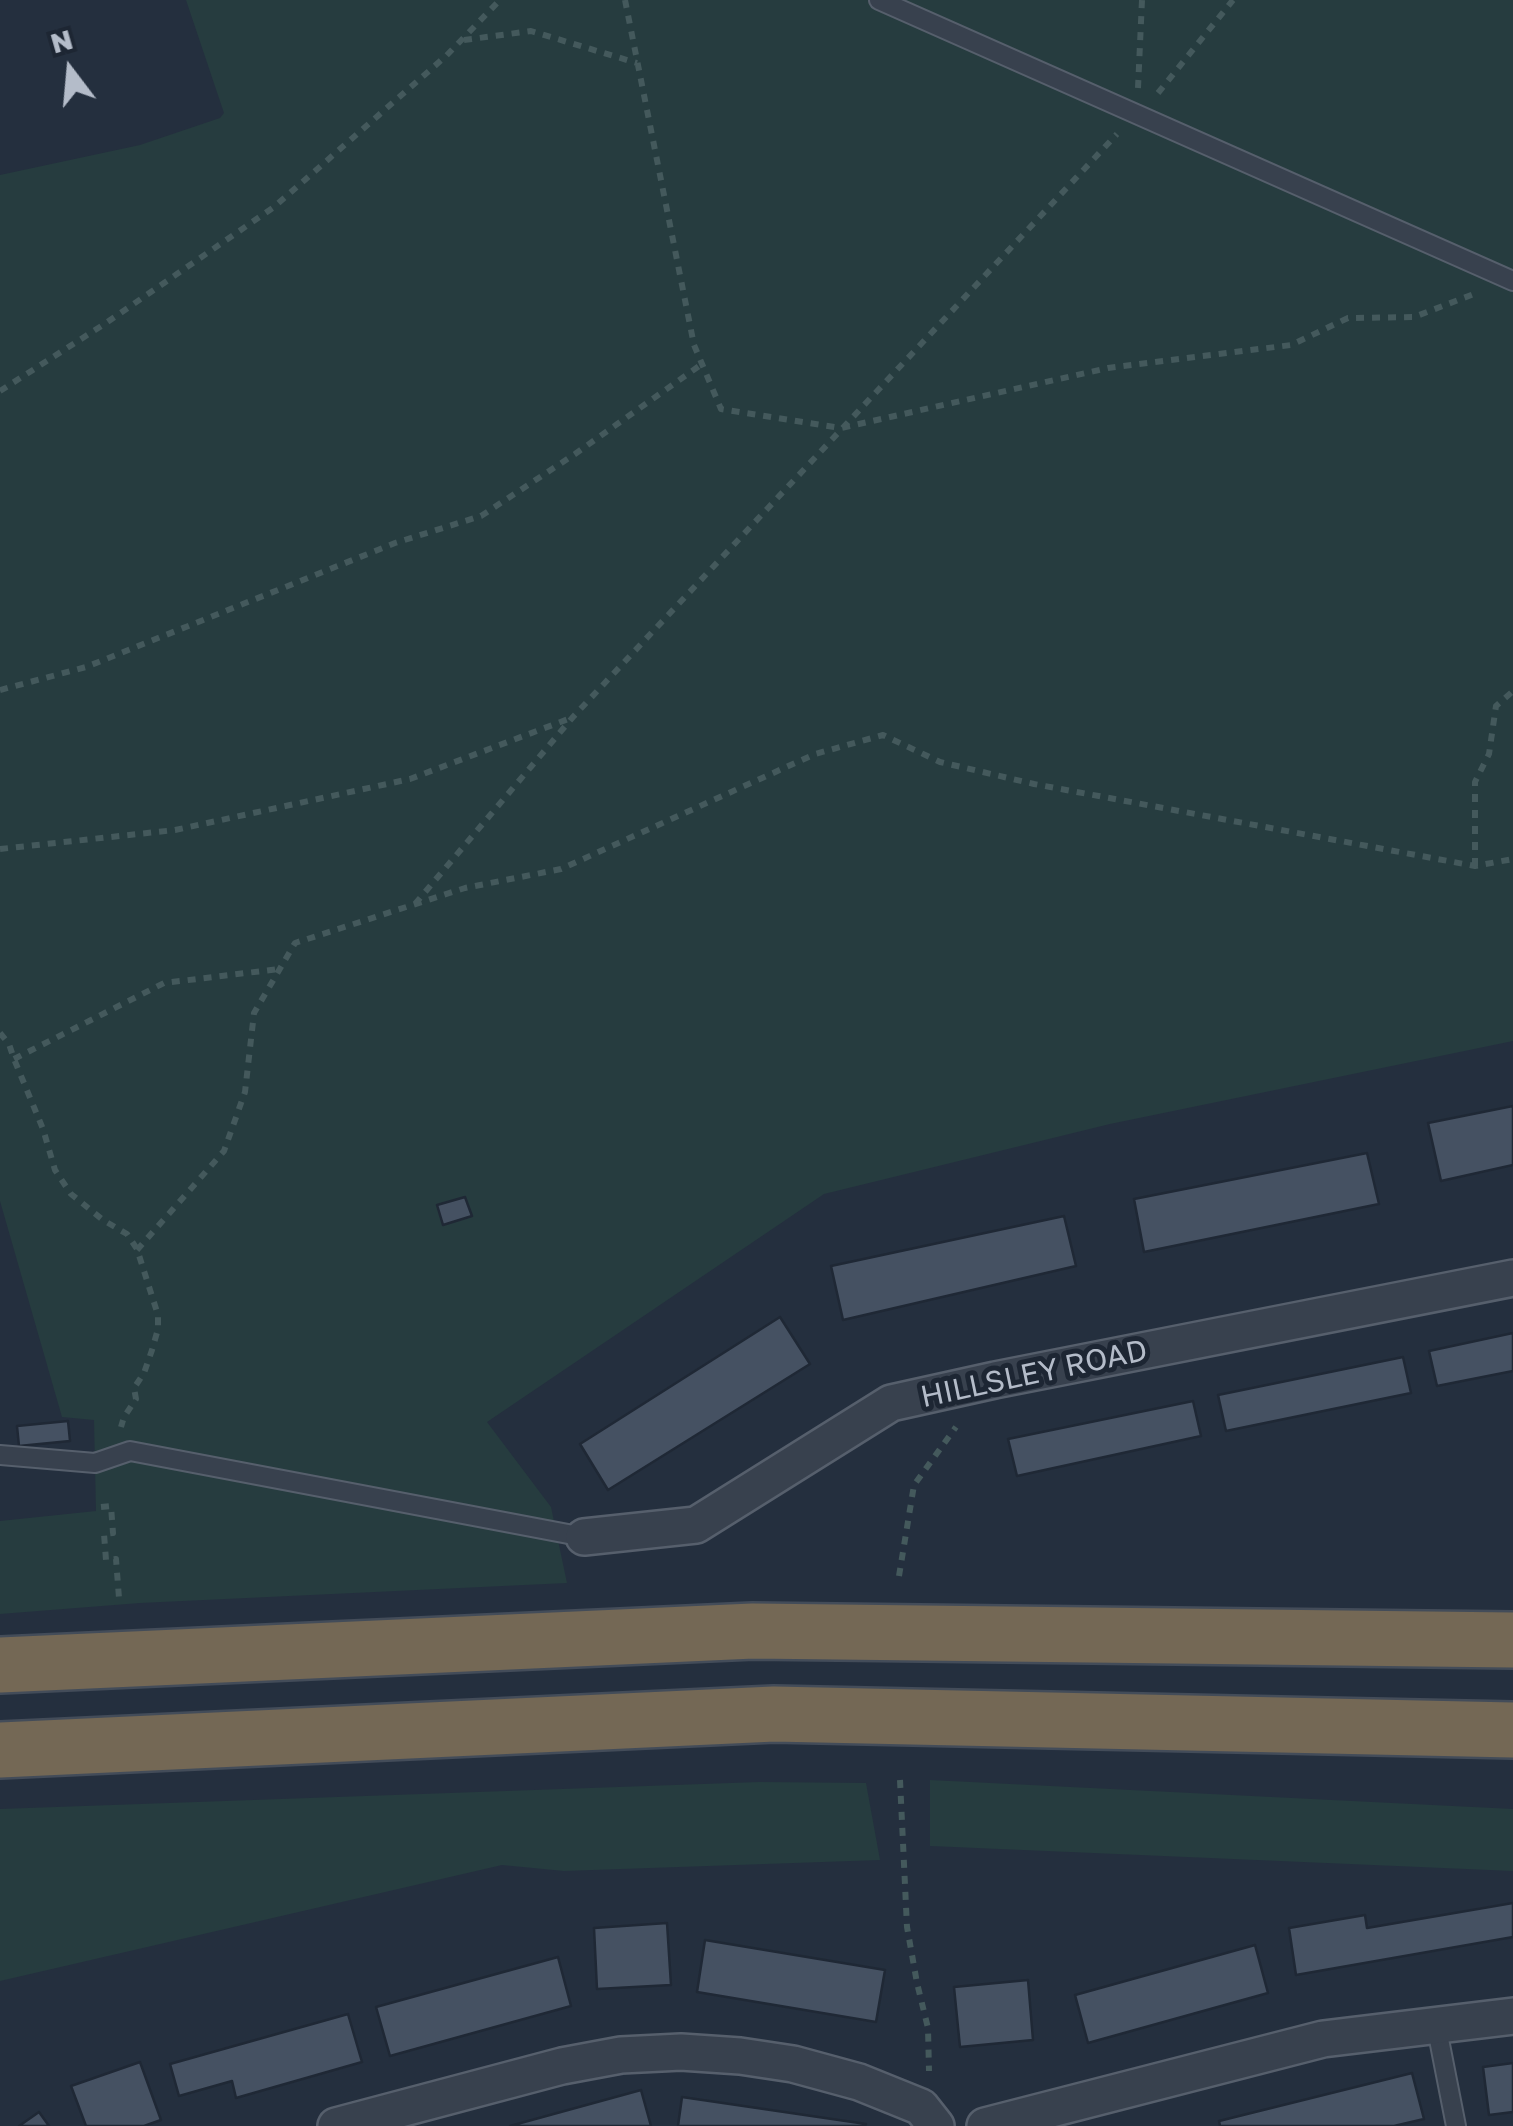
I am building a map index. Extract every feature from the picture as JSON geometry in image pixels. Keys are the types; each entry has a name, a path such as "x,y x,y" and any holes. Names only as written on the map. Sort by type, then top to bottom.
{"highway":[{"path":"0,1665 753,1631 1513,1640"},
{"path":"0,1750 774,1714 1513,1730"}],"street":[{"name":"HILLSLEY ROAD","path":"584,1537 696,1526 892,1403 1513,1278"},
{"path":"985,2126 1323,2038 1513,2016"},
{"path":"336,2126 562,2066 621,2056 681,2052 793,2064 859,2082 928,2116"}],"lane":[{"path":"879,0 1512,281"},
{"path":"0,1454 95,1463 130,1451 584,1537"},
{"path":"1436,2024 1456,2126"}],"path":[{"path":"0,391 274,207 460,41 500,0"},
{"path":"625,0 694,344 721,409 842,428 1108,368 1291,345 1348,318 1414,317 1512,281"},
{"path":"1136,114 1142,0"},
{"path":"414,905 573,718 1162,88 1233,0"},
{"path":"460,41 530,31 637,63"},
{"path":"0,690 86,667 395,543 482,516 702,364"},
{"path":"1475,866 1474,782 1490,754 1496,706 1513,691"},
{"path":"0,849 175,830 410,780 573,718"},
{"path":"137,1250 224,1151 244,1092 254,1013 295,944 465,888 561,869 815,754 883,735 940,762 1034,784 1475,866 1513,859"},
{"path":"14,1059 164,983 280,969"},
{"path":"0,1033 8,1044 55,1170 71,1194 127,1234 137,1250 158,1315 158,1330 144,1373 134,1388 136,1399 120,1430 130,1451"},
{"path":"898,1576 914,1485 995,1380"},
{"path":"102,1507 111,1506 113,1534 104,1534 106,1560 116,1559 119,1598"},
{"path":"900,1780 907,1927 928,2028 928,2116"}],"green space":[{"path":"186,0 1513,0 1513,1041 1110,1124 824,1194 487,1422 551,1507 567,1583 140,1603 0,1614 0,1521 96,1511 94,1420 62,1417 0,1201 0,175 140,145 220,118 224,113"},
{"path":"930,1780 1513,1809 1513,1871 930,1846"},
{"path":"759,1782 866,1783 880,1860 564,1871 502,1865 0,1981 0,1809"}],"building":[{"path":"1513,1106 1513,1165 1441,1181 1428,1123"},
{"path":"1367,1153 1379,1204 1144,1252 1134,1199"},
{"path":"465,1197 472,1216 443,1225 437,1205"},
{"path":"1064,1216 1076,1266 843,1320 831,1266"},
{"path":"780,1317 810,1364 608,1490 580,1444"},
{"path":"1513,1333 1513,1371 1437,1386 1429,1351"},
{"path":"1403,1357 1411,1393 1226,1431 1218,1395"},
{"path":"1193,1401 1201,1436 1017,1476 1008,1439"},
{"path":"68,1421 70,1441 19,1446 17,1426"},
{"path":"1513,1903 1513,1937 1296,1975 1289,1928 1365,1915 1367,1928"},
{"path":"667,1923 671,1985 597,1989 594,1928"},
{"path":"705,1940 885,1970 876,2022 697,1992"},
{"path":"1255,1945 1268,1993 1088,2043 1075,1995"},
{"path":"558,1957 571,2006 390,2056 376,2007"},
{"path":"1028,1980 1033,2040 960,2047 954,1987"},
{"path":"348,2014 362,2062 236,2098 232,2081 179,2096 170,2064"},
{"path":"140,2062 161,2120 144,2126 86,2126 71,2086"},
{"path":"1513,2063 1513,2112 1489,2115 1483,2067"},
{"path":"1412,2073 1424,2119 1394,2126 1220,2126 1219,2121"},
{"path":"641,2090 651,2126 510,2126"},
{"path":"682,2097 866,2124 678,2126"},
{"path":"39,2112 49,2126 19,2126"}]}
